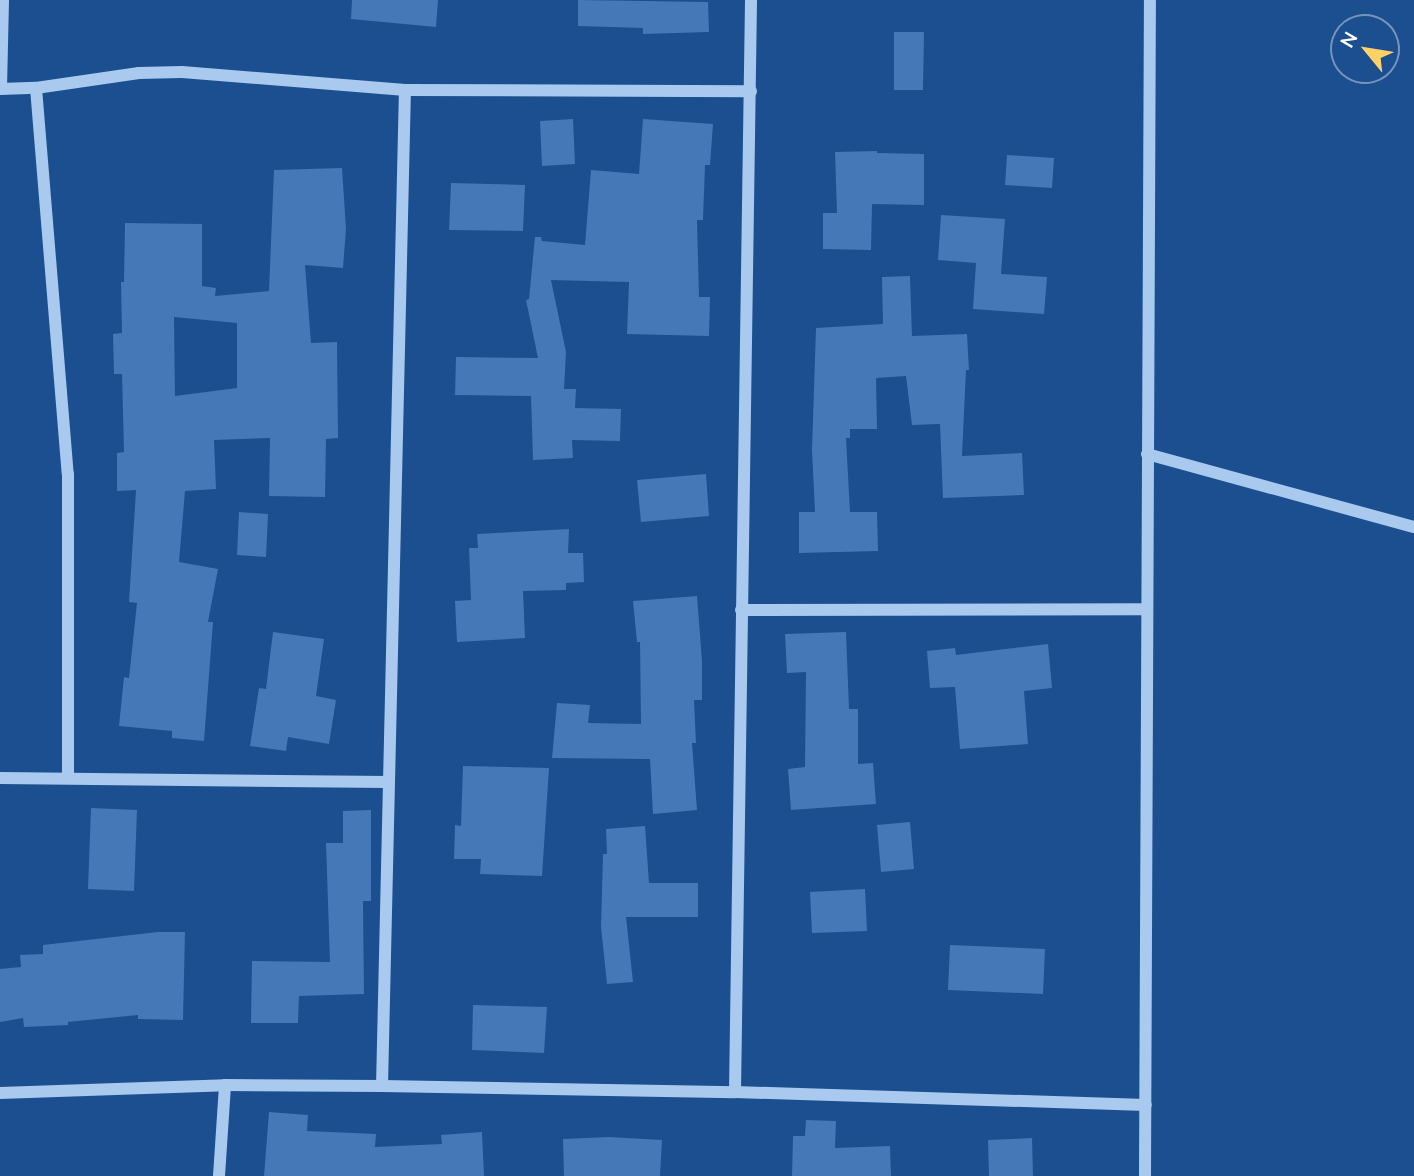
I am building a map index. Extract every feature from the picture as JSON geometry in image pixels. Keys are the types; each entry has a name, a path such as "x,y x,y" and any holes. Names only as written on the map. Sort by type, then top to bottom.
{"street":[{"path":"3,0 1,89 36,88 139,73 182,72 405,90 751,91"},
{"path":"735,1092 751,0"},
{"path":"1145,1176 1150,0"},
{"path":"36,88 68,474 68,777"},
{"path":"382,1086 405,90"},
{"path":"1147,454 1414,527"},
{"path":"741,610 1147,609"},
{"path":"0,778 389,782"},
{"path":"0,1093 225,1085 382,1086 735,1092 1146,1105"},
{"path":"219,1176 225,1085"}],"building":[{"path":"352,0 438,0 436,27 351,19"},
{"path":"578,0 708,2 709,32 643,34 643,28 578,26"},
{"path":"894,32 924,32 923,90 894,90"},
{"path":"573,119 575,164 542,166 540,121"},
{"path":"643,119 713,124 710,165 705,165 703,220 697,220 699,297 710,297 709,336 627,334 629,282 551,280 566,352 564,389 576,389 575,408 621,409 620,441 572,440 573,458 533,460 531,396 455,395 456,357 538,358 526,300 529,299 535,237 541,237 542,241 585,245 591,170 639,174"},
{"path":"835,152 924,154 924,205 872,204 871,250 823,249 823,213 837,213"},
{"path":"1007,155 1054,158 1052,188 1005,185"},
{"path":"342,168 346,229 343,268 305,265 311,343 337,342 338,438 326,439 325,497 269,496 270,438 214,440 216,489 185,491 179,562 218,569 208,622 213,622 204,741 172,738 172,731 119,726 124,677 129,678 137,603 129,602 136,490 117,491 117,453 124,452 122,374 114,374 113,334 122,333 121,282 124,282 125,223 202,224 202,286 216,288 215,296 269,291 274,170","holes":["174,317 237,323 237,388 175,396"]},
{"path":"451,183 525,185 523,231 449,230"},
{"path":"941,215 1005,219 1001,274 1047,277 1044,314 973,309 976,263 938,260"},
{"path":"910,276 912,336 967,334 969,370 966,370 962,456 1022,453 1024,495 943,498 940,424 912,425 906,376 876,378 877,429 850,429 850,438 846,438 850,512 877,512 878,551 799,553 799,512 815,512 812,450 816,328 883,324 882,277"},
{"path":"706,474 709,516 641,522 637,480"},
{"path":"239,512 268,514 266,557 237,555"},
{"path":"569,529 568,553 583,553 584,582 566,583 566,590 523,591 525,638 457,642 455,601 471,600 469,548 478,548 477,534"},
{"path":"697,596 702,700 694,700 696,743 692,743 697,810 653,814 650,759 552,758 557,703 590,705 588,723 641,724 640,642 637,642 633,601"},
{"path":"273,632 324,639 316,696 336,700 329,744 288,737 286,751 250,746 259,688 266,689"},
{"path":"846,632 849,709 858,709 858,764 873,763 876,804 791,810 788,769 805,767 806,672 787,673 785,634"},
{"path":"1048,644 1052,688 1024,691 1028,744 960,749 955,687 930,688 927,651 955,648 956,655"},
{"path":"463,766 549,768 542,876 480,874 481,859 454,859 455,825 461,826"},
{"path":"91,808 137,810 134,891 88,889"},
{"path":"371,810 371,901 363,901 364,994 299,996 298,1023 251,1023 252,961 330,962 326,843 343,843 343,811"},
{"path":"910,822 914,869 881,872 877,825"},
{"path":"645,826 649,883 698,883 698,917 626,917 633,982 607,984 601,927 603,854 607,854 606,829"},
{"path":"865,889 867,931 812,933 810,892"},
{"path":"158,932 185,932 183,1020 138,1019 138,1015 68,1022 68,1025 24,1027 23,1018 0,1022 0,969 21,967 20,955 43,954 43,945"},
{"path":"950,945 1045,949 1043,994 948,990"},
{"path":"473,1005 547,1007 544,1053 472,1050"},
{"path":"269,1112 308,1115 307,1131 376,1134 375,1147 442,1144 441,1135 482,1132 484,1176 264,1176"},
{"path":"806,1120 836,1121 835,1148 890,1146 891,1176 792,1176 793,1136 805,1136"},
{"path":"609,1137 662,1140 660,1176 564,1176 563,1139"},
{"path":"1032,1138 1033,1176 989,1176 988,1140"}]}
